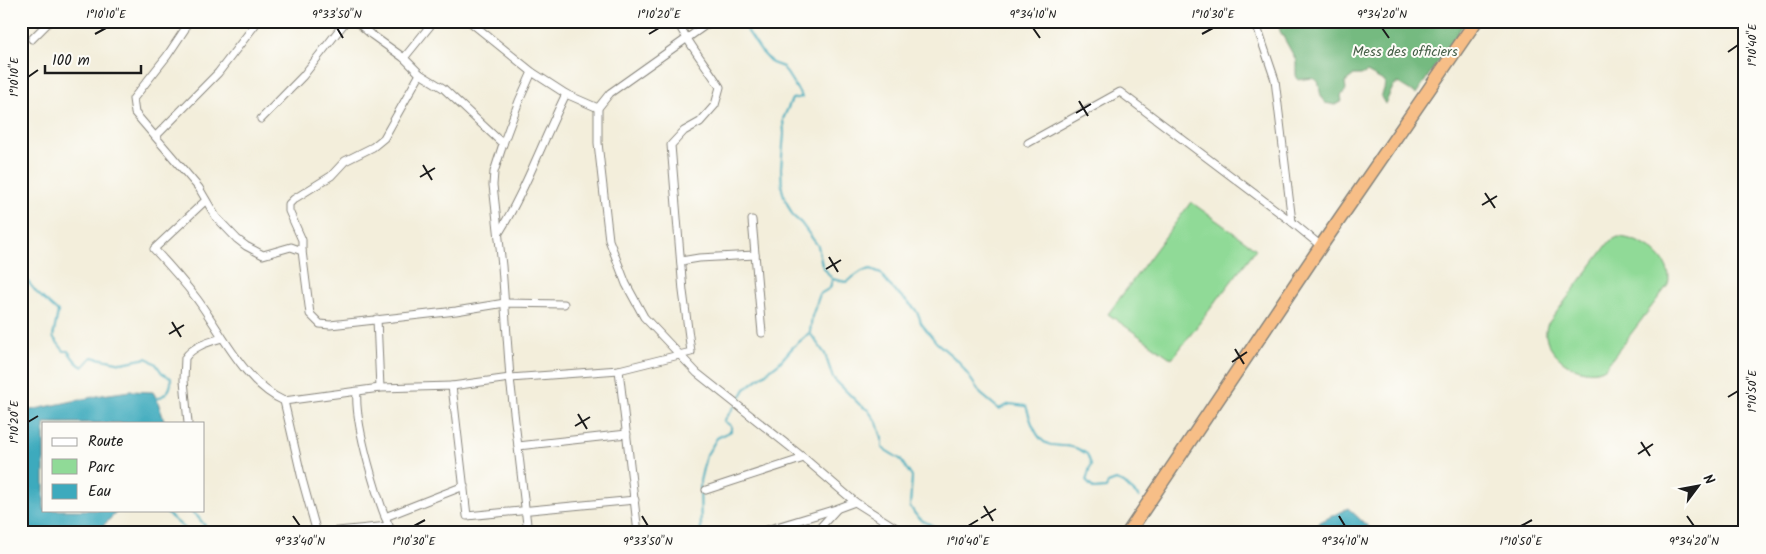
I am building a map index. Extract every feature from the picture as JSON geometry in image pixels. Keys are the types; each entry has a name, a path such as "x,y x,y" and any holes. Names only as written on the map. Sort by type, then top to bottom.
{"highway":[{"path":"1128,533 1321,246 1476,21"}],"street":[{"path":"32,38 50,21"},
{"path":"184,21 185,29 167,56 133,99 136,113 199,188 216,217 246,246 263,255 291,247 302,251"},
{"path":"156,136 218,73 258,21"},
{"path":"262,119 303,76 346,21"},
{"path":"356,21 404,58 420,74 443,88 503,144"},
{"path":"404,58 434,21"},
{"path":"469,21 532,72 566,94 598,108"},
{"path":"205,201 154,249 197,299 222,338 255,380 274,396 284,401 380,388 452,386 510,378 619,370 691,352 671,145 684,131 700,122 715,105 720,87 704,61 686,39 677,21"},
{"path":"1254,21 1275,80 1292,222"},
{"path":"710,22 610,93 598,108 598,142 609,240 615,257 626,284 644,317 697,373 804,458 855,502 904,533"},
{"path":"528,533 510,378 499,233 493,185 494,172 503,144 532,72"},
{"path":"420,74 384,138 373,147 345,161 331,176 289,204 289,211 302,240 310,314 320,324 330,325 456,311 505,303 564,304"},
{"path":"1028,143 1120,92 1321,246"},
{"path":"499,233 516,205 533,163 566,94"},
{"path":"752,220 762,333"},
{"path":"681,261 754,254"},
{"path":"377,319 380,388"},
{"path":"188,422 184,380 185,358 193,350 222,338"},
{"path":"619,370 636,500 638,533"},
{"path":"452,386 467,516 526,512 636,500"},
{"path":"284,401 317,533 391,529 385,517 362,433 356,402 357,392"},
{"path":"518,446 627,434"},
{"path":"706,490 804,458"},
{"path":"385,517 464,486"},
{"path":"757,533 855,502"},
{"path":"815,533 836,509"}],"green space":[{"name":"Mess des officiers","path":"1278,21 1466,21 1416,94 1398,83 1394,85 1385,104 1381,97 1385,82 1367,72 1361,75 1354,75 1345,82 1346,90 1341,96 1342,101 1335,105 1325,103 1317,80 1298,80 1296,60 1280,31"},
{"path":"1191,202 1256,249 1172,359 1108,314"},
{"path":"1618,237 1636,241 1654,252 1666,267 1669,276 1668,285 1605,368 1597,371 1580,370 1556,355 1547,340 1547,325 1610,241"}],"water":[{"path":"130,391 153,392 165,422 42,422 42,512 117,512 104,525 100,533 21,533 21,412"},
{"path":"1348,508 1375,533 1313,533 1320,522"}],"waterway":[{"path":"741,21 760,50 772,63 783,67 802,97 792,99 783,119 782,189 793,216 801,223 818,246 822,265 832,279 846,282 862,271 871,269 881,273 888,284 915,309 921,323 936,342 959,362 981,394 999,409 1010,404 1026,406 1033,427 1043,441 1052,445 1074,447 1087,454 1091,464 1086,481 1094,489 1106,488 1108,483 1116,480 1124,483 1139,497"},
{"path":"21,273 37,293 58,312 53,337 64,351 68,351 77,363 83,367 92,357 122,363 147,358 156,364 162,373 171,378 171,385 168,391 157,399"},
{"path":"737,403 745,389 779,363 810,332 812,316 820,294 830,288 832,280"},
{"path":"810,333 825,354 833,378 860,405 868,410 877,423 882,438 882,448 900,459 912,477 910,506 915,514 923,521 948,533"},
{"path":"701,533 700,481 706,456 717,438 731,431 731,426 724,421 734,407"},
{"path":"165,512 190,533"},
{"path":"192,512 211,533"}]}
